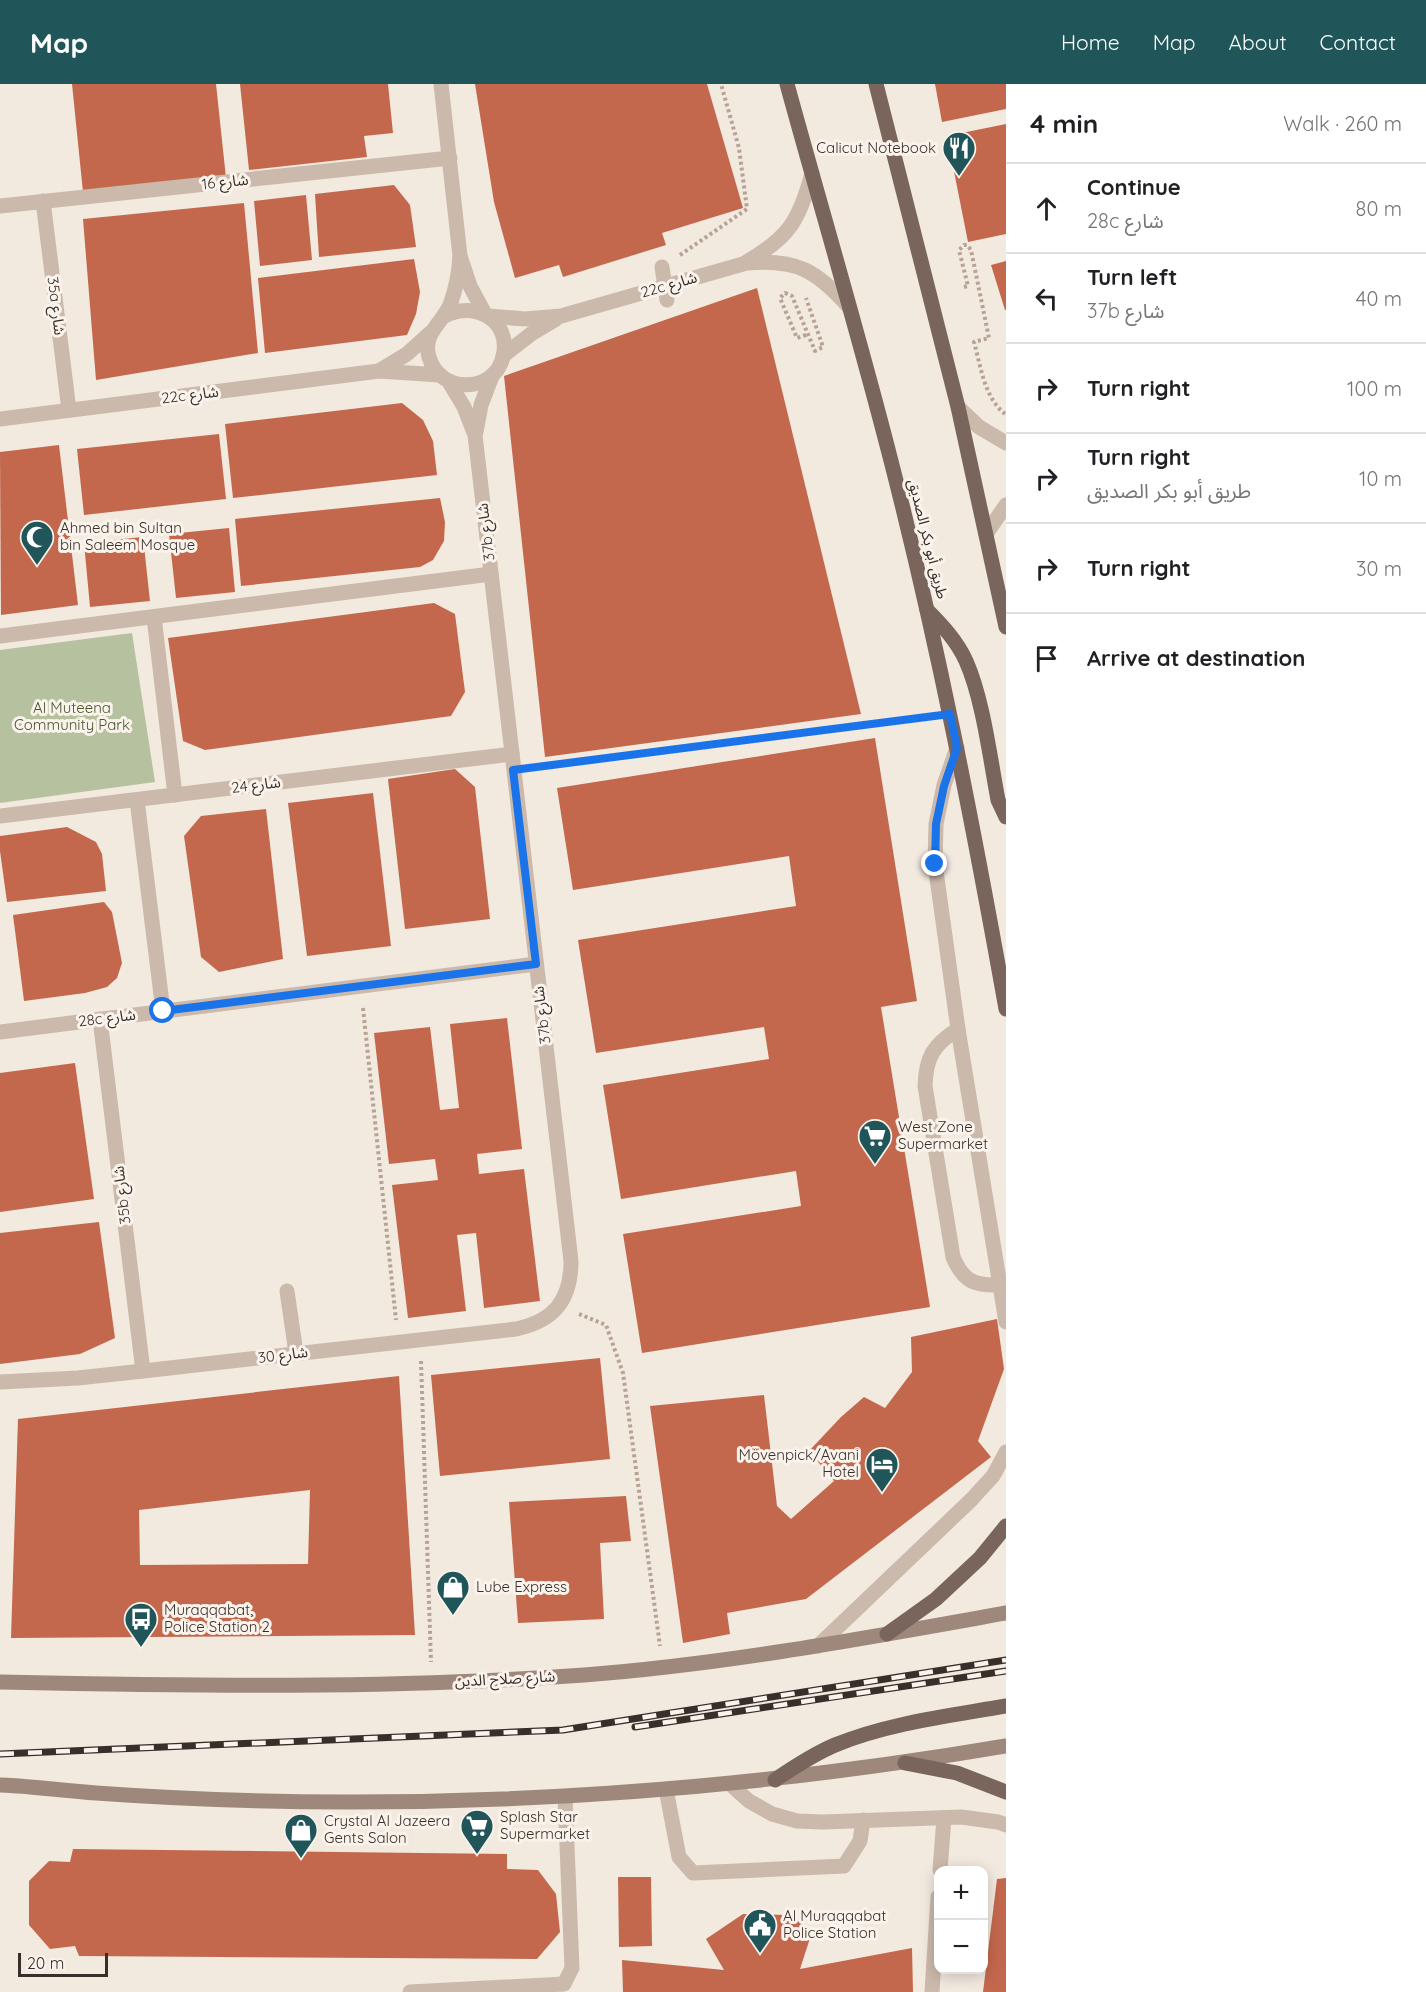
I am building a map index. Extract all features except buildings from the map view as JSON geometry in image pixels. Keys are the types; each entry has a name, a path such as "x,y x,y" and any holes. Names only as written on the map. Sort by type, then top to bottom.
{"main road":[{"name":"طريق أبو بكر الصديق","path":"787,84 890,457 927,610 957,748 1006,1009"},
{"path":"876,84 958,407 1006,627"},
{"path":"927,610 954,640 973,678 998,800 1006,817"},
{"path":"887,1634 936,1599 980,1558 1006,1526"},
{"name":"شارع صلاح الدين","path":"0,1682 140,1685 431,1683 586,1674 663,1667 818,1646 1006,1613"},
{"path":"775,1779 833,1746 864,1734 1006,1706"},
{"path":"0,1785 94,1793 233,1800 349,1802 565,1797 775,1779 905,1763 1006,1746"},
{"path":"905,1763 957,1773 1006,1792"}],"street":[{"path":"441,84 460,256 470,286 486,315"},
{"name":"شارع 16","path":"0,206 450,158"},
{"name":"22c شارع","path":"486,315 525,319 561,316 666,294 742,264 768,249 790,228 805,202 812,173"},
{"name":"35a شارع","path":"43,201 69,411"},
{"path":"445,316 456,286 460,256"},
{"name":"22c شارع","path":"742,264 773,261 802,268 829,284 849,306"},
{"path":"662,267 666,294"},
{"path":"465,309 486,315 496,324 502,334 503,356 499,367 492,376 471,385 459,385 444,378 432,366 428,356 427,344 436,323 454,311 465,309"},
{"name":"22c شارع","path":"503,356 531,334 561,316"},
{"name":"22c شارع","path":"379,371 406,354 430,333"},
{"name":"22c شارع","path":"0,419 379,371 444,378"},
{"name":"37b شارع","path":"475,435 481,405 492,376"},
{"name":"37b شارع","path":"444,378 465,408 475,435 571,1261 571,1277 559,1306"},
{"path":"958,407 979,427 1006,443"},
{"path":"986,534 1006,505"},
{"path":"0,636 491,574"},
{"path":"154,617 175,795"},
{"path":"957,748 944,786 936,824 935,864 958,1029 1006,1322"},
{"name":"شارع 24","path":"0,816 512,754"},
{"path":"137,800 163,1011"},
{"name":"28c شارع","path":"0,1032 536,964"},
{"name":"35b شارع","path":"100,1019 143,1371"},
{"path":"958,1029 943,1039 932,1052 926,1069 926,1086 949,1234 958,1270 969,1281 982,1286 1000,1285"},
{"path":"287,1291 296,1353"},
{"name":"شارع 30","path":"0,1382 78,1378 532,1326 547,1318 559,1306"},
{"path":"818,1646 971,1500 993,1476 1006,1452"},
{"path":"730,1784 749,1802 772,1814 797,1821 970,1818 1006,1825"},
{"path":"666,1789 679,1857 693,1873 843,1866 860,1841 862,1820"},
{"path":"410,1992 564,1984 572,1968 565,1797"},
{"path":"940,1866 944,1818"},
{"path":"932,1992 937,1920"}],"path":[{"path":"662,267 747,209 739,147 721,84"},
{"path":"964,287 968,286 959,250 963,245 967,245 971,250 989,338 974,342 988,394 998,408 1006,414"},
{"path":"800,292 806,297 823,347 815,351 792,296 785,293 780,298 781,302 797,338 806,335"},
{"path":"513,770 950,714"},
{"path":"361,986 398,1342"},
{"path":"559,1306 606,1325 623,1373 663,1667"},
{"path":"421,1339 431,1683"}],"green space":[{"name":"Al Muteena Community Park","path":"132,633 155,782 0,803 0,650"}],"railway":[{"path":"0,1754 563,1730 1006,1660"},
{"path":"635,1727 1006,1671"}],"place":[{"name":"Calicut Notebook","path":"959,177"},
{"name":"Ahmed bin Sultan bin Saleem Mosque","path":"37,566"},
{"name":"West Zone Supermarket","path":"875,1165"},
{"name":"Mövenpick/Avani Hotel","path":"882,1493"},
{"name":"Lube Express","path":"453,1616"},
{"name":"Muraqqabat, Police Station 2","path":"141,1648"},
{"name":"Splash Star Supermarket","path":"477,1855"},
{"name":"Crystal Al Jazeera Gents Salon","path":"301,1859"},
{"name":"Al Muraqqabat Police Station","path":"760,1954"}],"route":[{"path":"163,1011 536,964 513,770 950,714 957,748 944,786 936,824 935,864"}]}
